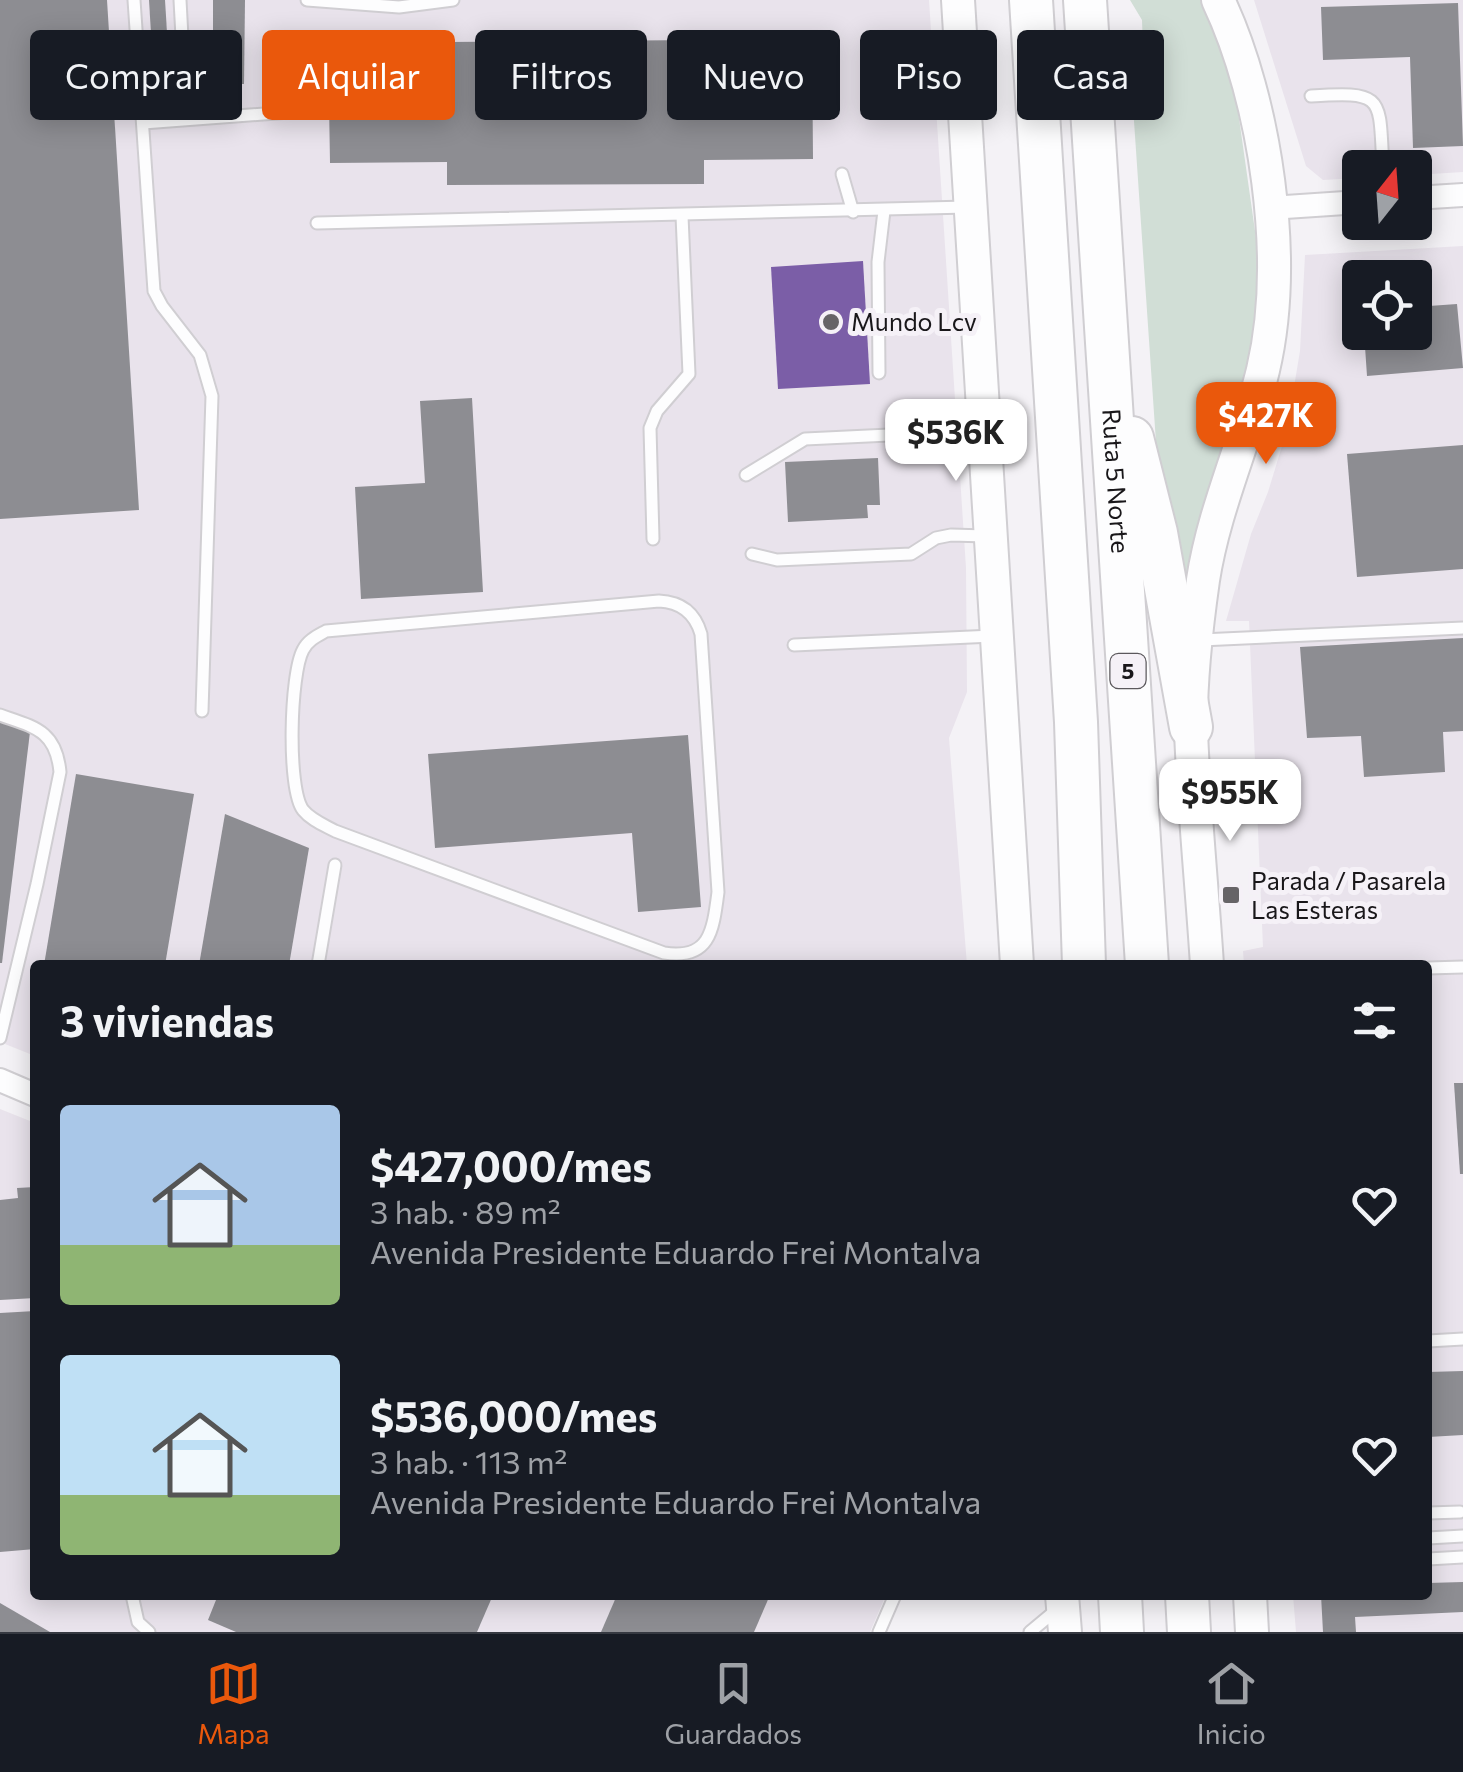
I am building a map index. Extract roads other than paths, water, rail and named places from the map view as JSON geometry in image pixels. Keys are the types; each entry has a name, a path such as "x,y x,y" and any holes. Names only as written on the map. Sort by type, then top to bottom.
{"highway":[{"path":"1012,0 1021,30"},
{"name":"5","path":"1031,0 1033,30"},
{"name":"Ruta 5 Norte","path":"1085,0 1146,960"},
{"name":"5","path":"1039,120 1076,722 1084,960"},
{"path":"1109,376 1140,462 1191,728"},
{"path":"1054,960 1062,840 1076,722"},
{"path":"1120,1600 1122,1632"},
{"path":"1186,1600 1189,1632"}],"main road":[{"path":"958,0 1017,960"},
{"path":"1207,960 1191,728 1197,640 1210,546 1266,351 1273,282 1270,208 1253,98 1241,55 1218,0"},
{"path":"1250,1600 1252,1632"}],"street":[{"path":"1432,197 1463,195"},
{"path":"1270,208 1342,203"},
{"path":"0,1080 30,1093"}],"lane":[{"path":"134,0 154,291 200,356 212,396 202,710"},
{"path":"180,0 182,30"},
{"path":"307,0 454,0"},
{"path":"1312,96 1368,96 1380,114 1382,150"},
{"path":"143,123 262,114"},
{"path":"842,174 853,212"},
{"path":"317,223 970,207"},
{"path":"879,372 878,262 884,211"},
{"path":"653,539 650,428 657,411 689,374 682,216"},
{"path":"746,475 805,439 910,434 943,448 985,440"},
{"path":"752,554 777,560 912,554 936,538 951,534 991,536"},
{"path":"659,601 688,610 701,634 718,892 714,922 702,948 686,956 662,959 316,822 301,808 293,785 296,670 302,650 310,640 326,632 659,601"},
{"path":"1197,640 1463,628"},
{"path":"794,645 998,636"},
{"path":"0,715 39,729 51,739 60,772 38,884 0,1038"},
{"path":"319,960 336,865"},
{"path":"1432,968 1463,966"},
{"path":"1432,1341 1463,1339"},
{"path":"1432,1514 1460,1512"},
{"path":"1432,1538 1463,1536"},
{"path":"1432,1559 1463,1557"},
{"path":"133,1600 138,1622 150,1632"},
{"path":"880,1632 893,1600"},
{"path":"1030,1632 1064,1610"}],"place":[{"name":"Mundo Lcv","path":"831,322"},
{"name":"Parada / Pasarela Las Esteras","path":"1231,895"}]}
